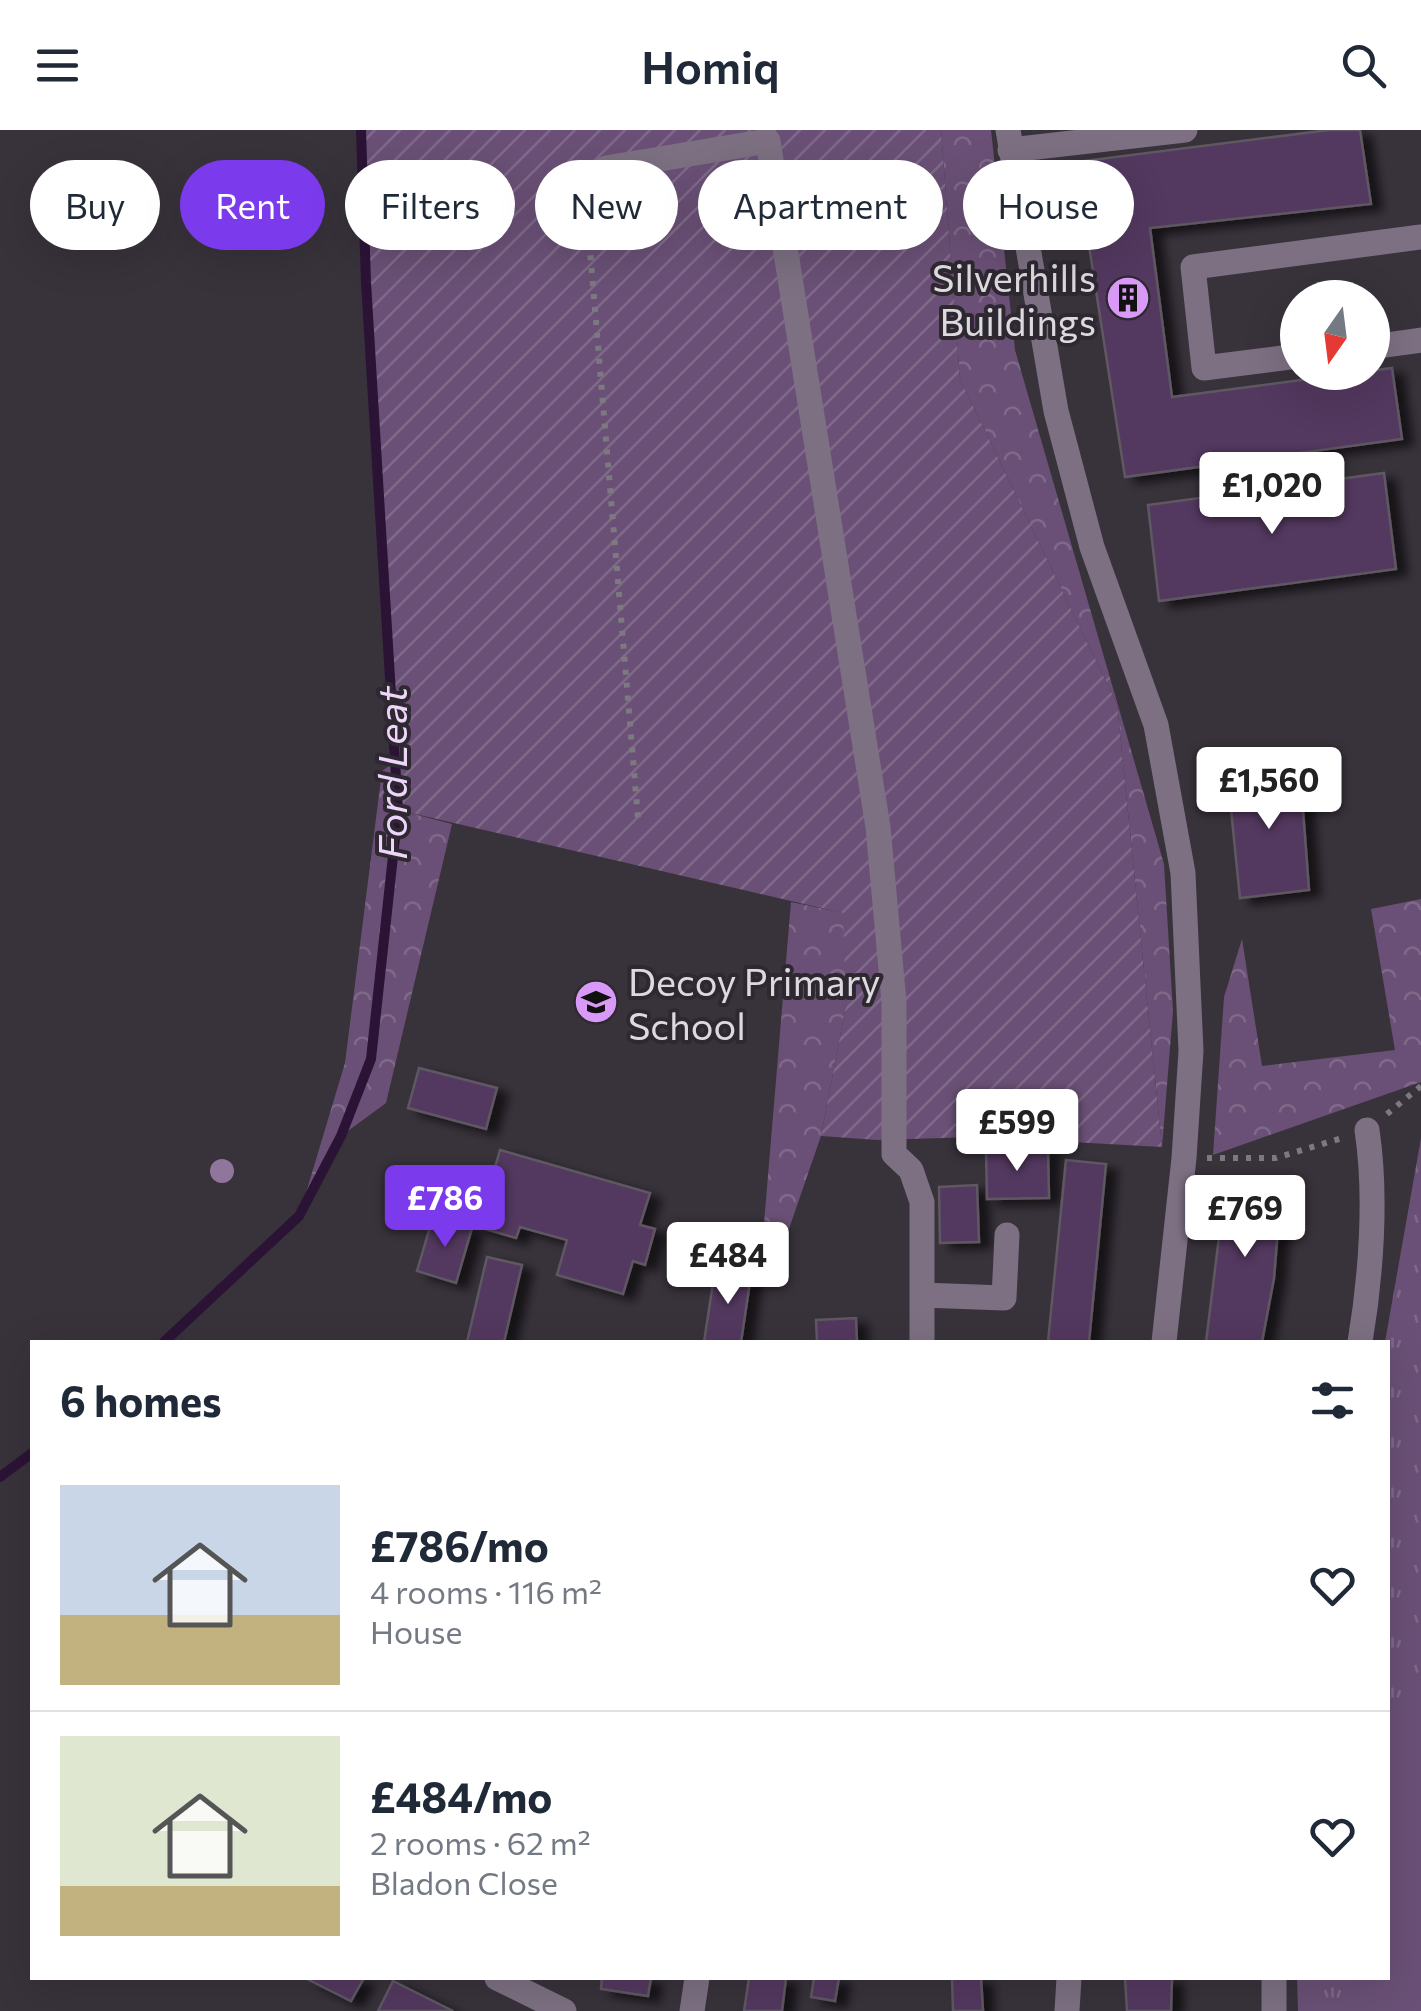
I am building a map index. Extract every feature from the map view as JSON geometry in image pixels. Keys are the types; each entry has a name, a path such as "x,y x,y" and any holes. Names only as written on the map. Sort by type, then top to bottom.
{"street":[{"path":"1164,1340 1191,1051 1183,873 1156,725 1092,547 1056,410 1009,140 1185,130"},
{"path":"654,160 768,141 878,827 894,1002 894,1154 911,1170 922,1202 922,1340"},
{"path":"1280,358 1204,368 1193,266 1421,237"},
{"path":"1390,344 1421,340"},
{"path":"1360,1340 1367,1300 1372,1159 1368,1130"},
{"path":"922,1295 1004,1298 1007,1235"},
{"path":"506,1980 564,2011"},
{"path":"692,2011 697,1980"},
{"path":"1066,2011 1069,1980"},
{"path":"1274,1980 1274,2011"}],"path":[{"path":"590,250 638,818"},
{"path":"1184,1158 1276,1158 1368,1130 1421,1086"}],"green space":[{"path":"361,130 941,130 960,379 1117,704 1162,1147 977,1137 877,1140 821,1136 846,1005 843,913 398,810 365,250 515,250 515,160 362,160"},
{"path":"941,130 991,130 994,160 963,160 963,250 1004,250 1015,350 1164,864 1173,1011 1162,1147 1117,704 960,379"},
{"path":"395,762 398,810 452,824 386,1103 341,1136 299,1216 345,1063 382,771"},
{"path":"1421,899 1421,1082 1213,1155 1224,997 1242,939 1262,1066 1395,1050 1371,909"},
{"path":"791,902 844,913 846,1005 821,1136 782,1249 762,1247"},
{"path":"1421,1138 1421,2011 1298,2011 1297,1980 1390,1980 1390,1340 1385,1340"},
{"path":"1421,1698 1421,2011 1358,2011 1356,1980 1390,1980 1390,1700"}],"building":[{"name":"Silverhills Buildings","path":"1329,130 1360,130 1371,204 1150,228 1172,397 1280,383 1280,390 1390,390 1392,368 1402,439 1125,477 1090,250 1134,250 1134,160 1092,160"},
{"path":"1384,473 1396,569 1159,601 1148,505"},
{"path":"1227,770 1300,770 1309,890 1240,898"},
{"path":"419,1068 497,1088 486,1129 408,1108"},
{"path":"1048,1149 1049,1198 987,1199 986,1150"},
{"path":"500,1150 650,1193 640,1225 655,1229 645,1265 633,1261 623,1294 557,1275 567,1240 520,1227 516,1238 478,1227"},
{"path":"1066,1160 1106,1164 1089,1340 1048,1340"},
{"path":"1222,1178 1282,1180 1274,1278 1262,1340 1206,1340 1222,1213"},
{"path":"977,1185 979,1242 940,1243 939,1187"},
{"path":"433,1217 472,1228 456,1283 417,1271"},
{"path":"487,1257 522,1265 504,1340 467,1340"},
{"path":"715,1270 751,1275 741,1340 704,1340"},
{"path":"856,1318 857,1340 817,1340 816,1320"},
{"path":"309,1980 363,1980 351,2001"},
{"path":"602,1980 651,1980 648,1996 601,1989"},
{"path":"749,1980 786,1980 782,2011 744,2011"},
{"path":"814,1980 839,1980 835,2001 811,1997"},
{"path":"952,1980 981,1980 983,2011 953,2011"},
{"path":"1125,1980 1172,1980 1171,2011 1127,2011"},
{"path":"393,1981 453,2011 378,2011"}],"waterway":[{"name":"Ford Leat","path":"166,1340 299,1216 341,1136 371,1059 398,810 366,282 361,130"},
{"name":"Ford Leat","path":"0,1477 30,1454"}],"place":[{"name":"Silverhills Buildings","path":"1128,298"},
{"name":"Decoy Primary School","path":"596,1002"}]}
